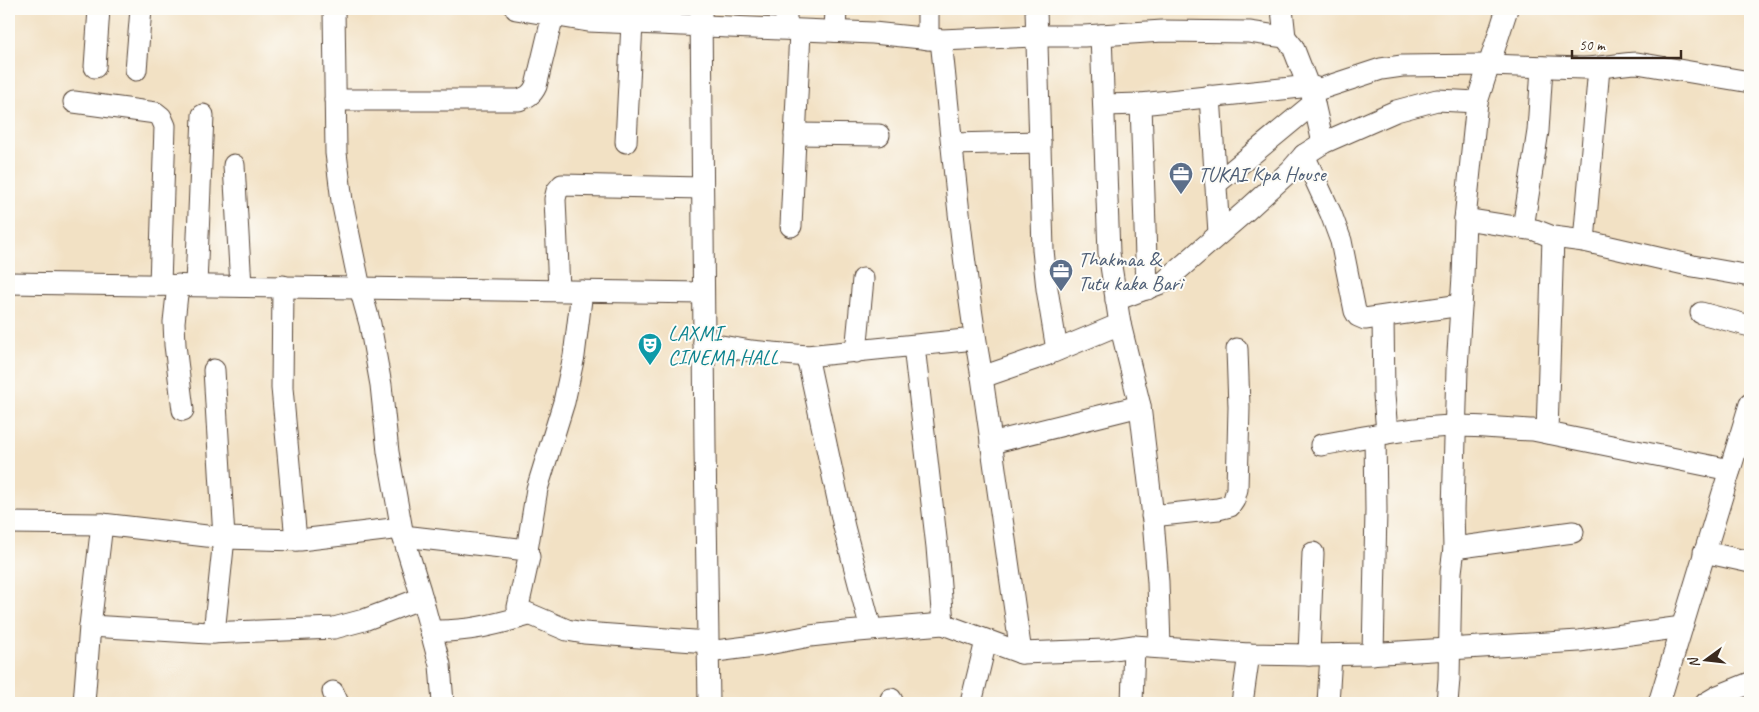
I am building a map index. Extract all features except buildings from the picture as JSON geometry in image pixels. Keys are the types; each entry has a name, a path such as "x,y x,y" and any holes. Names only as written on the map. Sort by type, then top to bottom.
{"street":[{"path":"95,67 100,9"},
{"path":"136,70 141,9"},
{"path":"334,9 336,154 342,201 360,288 370,324 381,384 388,452 402,532 440,665 443,703"},
{"path":"516,9 588,21 632,23 701,17 791,23 835,32 873,33 934,40 1101,35 1163,31 1249,32 1284,37"},
{"path":"835,32 836,9"},
{"path":"928,9 952,144 975,339 1021,653"},
{"path":"1036,9 1043,250 1057,350"},
{"path":"1282,9 1284,37 1293,47 1312,95 1323,143"},
{"path":"1447,703 1451,572 1454,548 1453,510 1457,368 1465,218 1477,102 1507,9"},
{"path":"335,100 519,100 528,97 533,93 536,86 552,15"},
{"path":"701,17 703,292 710,703"},
{"path":"626,142 632,23"},
{"path":"791,23 795,134 791,226"},
{"path":"1101,35 1109,253 1120,324 1140,406 1158,582 1160,647"},
{"path":"1216,184 1320,89 1381,69 1402,66 1488,65 1599,68 1637,63 1750,82"},
{"path":"1524,228 1538,132 1542,67"},
{"path":"1584,241 1599,68"},
{"path":"1104,105 1141,104 1210,96 1312,95"},
{"path":"1210,96 1219,232"},
{"path":"1116,300 1164,282 1219,232 1247,210 1304,156 1323,143 1396,111 1437,100 1477,102"},
{"path":"74,102 156,113 164,121 178,285"},
{"path":"1141,104 1148,289"},
{"path":"183,410 174,322 203,115"},
{"path":"795,134 879,135"},
{"path":"952,144 1040,142"},
{"path":"1304,156 1331,214 1341,241 1355,311 1358,316 1365,320 1461,305"},
{"path":"234,165 241,286"},
{"path":"559,290 555,199 557,191 562,186 702,188"},
{"path":"1465,218 1535,230 1553,237 1584,241 1693,266 1750,276"},
{"path":"1547,433 1553,237"},
{"path":"856,352 863,278"},
{"path":"9,282 703,292"},
{"path":"282,286 282,388 296,540"},
{"path":"582,291 574,356 564,402 537,489 527,550 529,558 518,607 528,615 567,630 708,647 763,645 810,636 943,624 1021,653 1106,650 1134,646 1249,654 1331,655 1450,650 1579,641 1682,627"},
{"path":"1701,313 1750,326"},
{"path":"1373,654 1376,510 1384,395 1383,317"},
{"path":"982,377 1057,350 1120,324"},
{"path":"704,343 751,351 807,356 975,339"},
{"path":"914,346 936,537 943,624"},
{"path":"1152,516 1218,509 1230,506 1234,500 1237,489 1239,407 1237,349"},
{"path":"807,356 844,527 871,629"},
{"path":"214,370 224,538 214,632"},
{"path":"991,444 1140,406"},
{"path":"1659,703 1704,552 1750,408"},
{"path":"1321,445 1401,430 1456,426 1533,430 1730,470"},
{"path":"9,524 102,524 224,538 296,540 402,532 527,550"},
{"path":"84,703 90,626 102,524"},
{"path":"1454,548 1573,532"},
{"path":"1704,552 1750,562"},
{"path":"1309,655 1313,553"},
{"path":"90,626 214,632 334,628 364,620 422,598"},
{"path":"431,631 453,631 485,627 528,615"},
{"path":"970,703 986,641"},
{"path":"1132,703 1134,646"},
{"path":"1242,703 1249,654"},
{"path":"1328,703 1331,655"},
{"path":"1706,703 1750,683"}],"place":[{"name":"TUKAI Kpa House","path":"1181,195"},
{"name":"Thakmaa & Tutu kaka Bari","path":"1061,292"},
{"name":"LAXMI CINEMA HALL","path":"650,366"}]}
